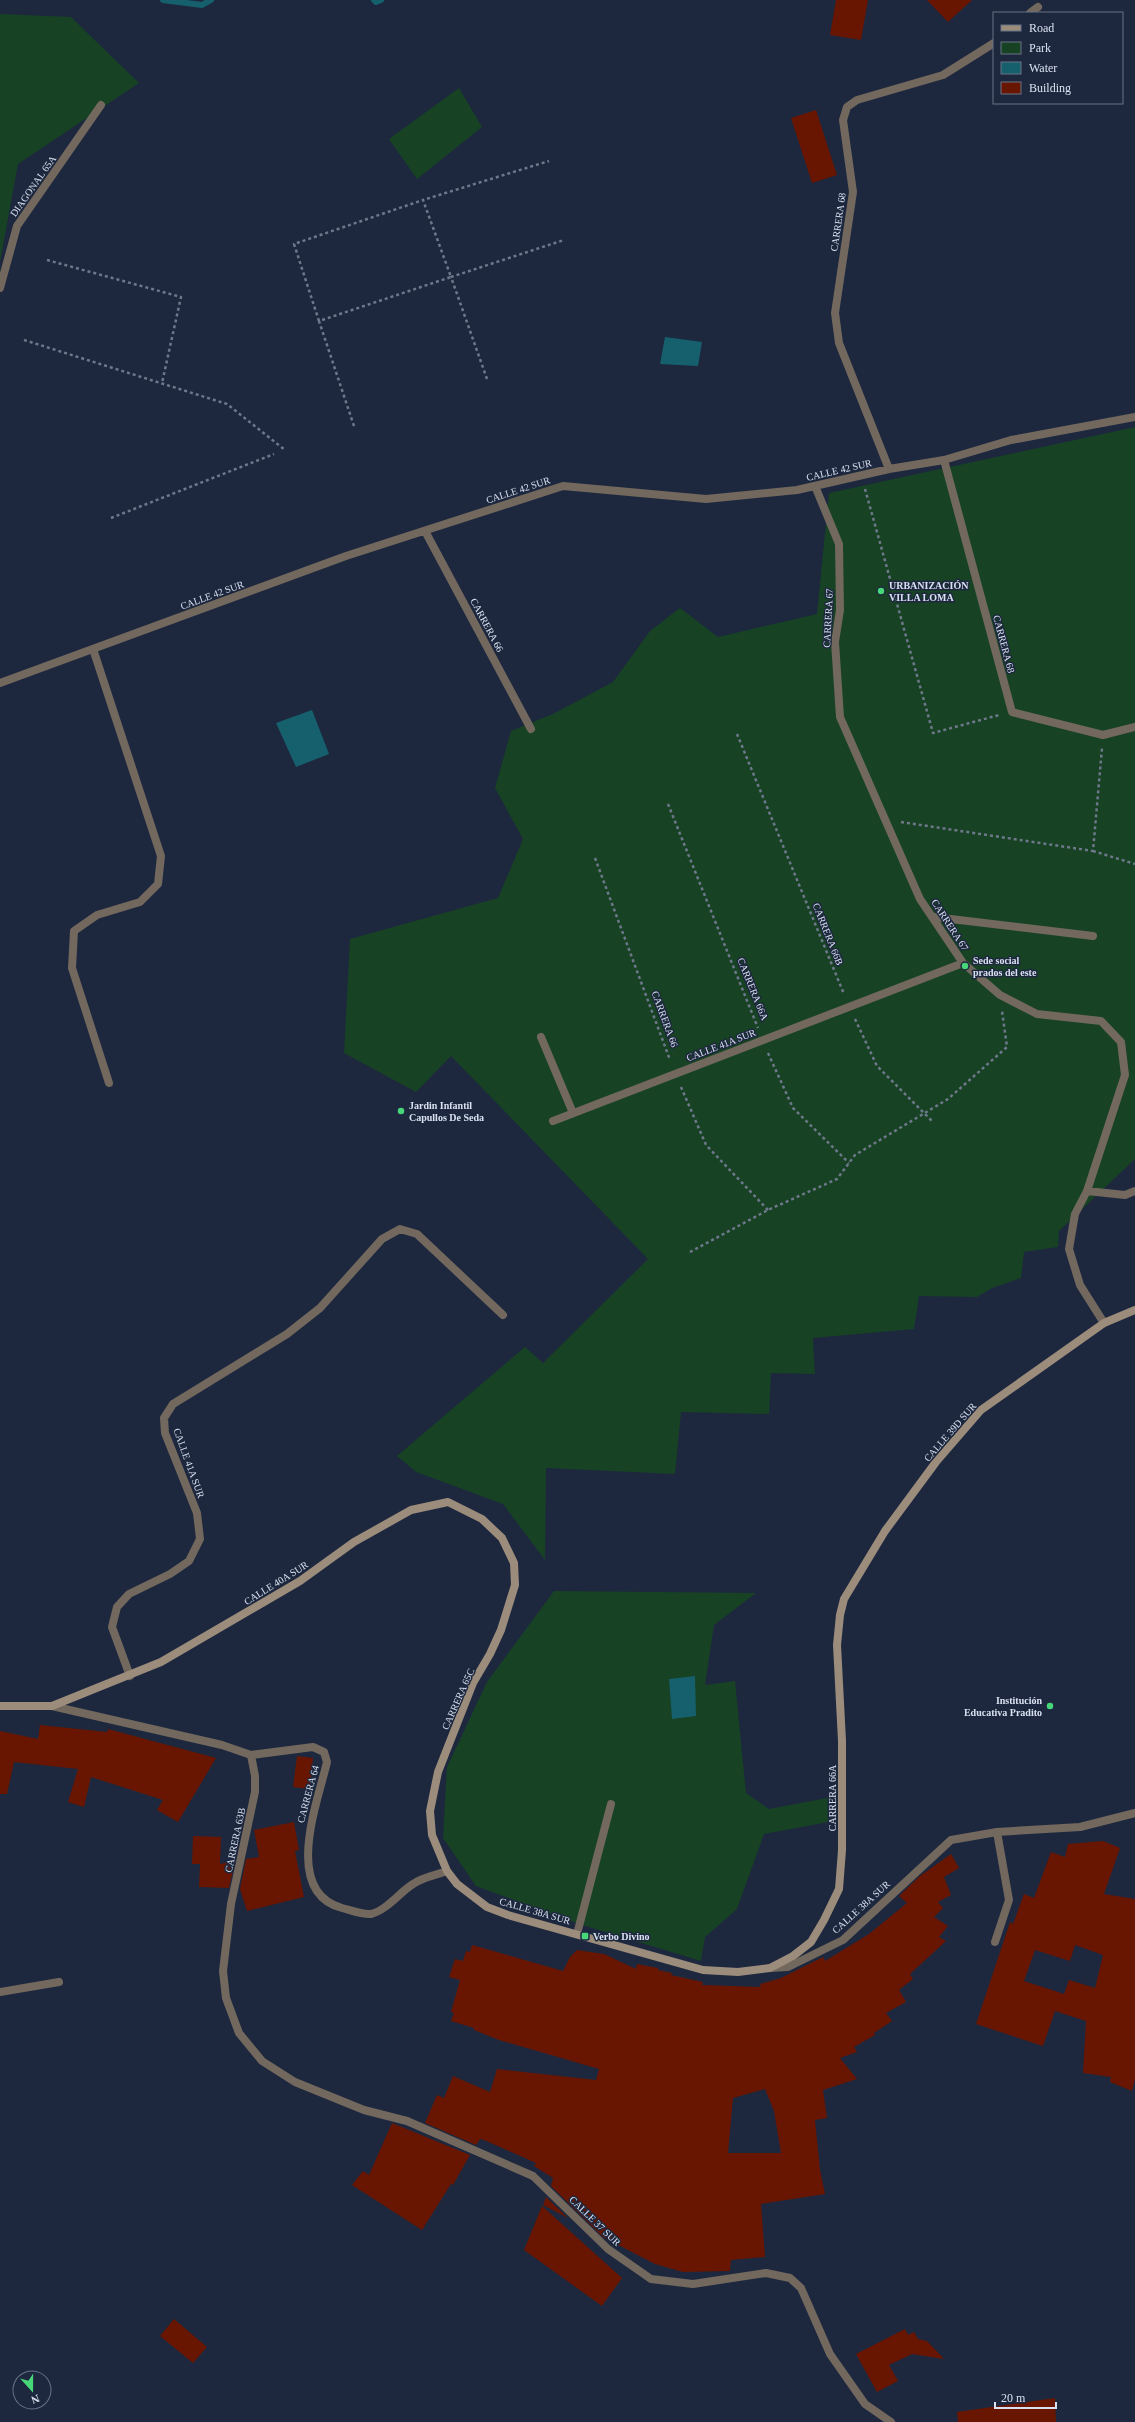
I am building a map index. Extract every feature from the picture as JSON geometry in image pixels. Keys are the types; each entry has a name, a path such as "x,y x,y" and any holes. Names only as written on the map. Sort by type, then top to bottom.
{"main road":[{"name":"CALLE 39D SUR","path":"844,1599 885,1531 936,1462 981,1410 1104,1323 1135,1310"},
{"name":"CALLE 40A SUR","path":"52,1706 130,1676 161,1662 300,1581 354,1542 411,1510 448,1502 482,1519 502,1538"},
{"name":"CARRERA 65C","path":"447,1871 432,1835 430,1811 444,1758 474,1683 501,1630 515,1585 514,1563 502,1538"},
{"name":"CARRERA 66A","path":"770,1968 793,1956 811,1942 824,1920 839,1889 842,1850 842,1741 837,1645 840,1616 844,1599"},
{"path":"0,1706 52,1706"},
{"name":"CALLE 38A SUR","path":"447,1871 471,1897 487,1907 703,1970 738,1972 770,1968"}],"street":[{"path":"1031,12 1038,7"},
{"name":"CARRERA 68","path":"889,469 839,344 834,313 853,192 843,120 847,107 857,100 943,75 993,44"},
{"name":"DIAGONAL 65A","path":"0,288 17,226 101,105"},
{"name":"CALLE 42 SUR","path":"0,683 346,556 563,486 706,499 797,490 889,469 944,460 1011,440 1135,416"},
{"name":"CARRERA 68","path":"944,460 1012,712"},
{"name":"CARRERA 67","path":"815,486 839,544 840,610 835,642 840,717 920,899 934,917 963,963 1000,995 1037,1014 1101,1021 1121,1042 1125,1075 1087,1191 1075,1214 1069,1249 1080,1285 1104,1323"},
{"name":"CARRERA 66","path":"425,531 531,729"},
{"path":"93,649 162,856 158,884 140,902 97,915 74,931 72,968 109,1083"},
{"path":"1012,712 1103,736 1135,727"},
{"path":"934,917 1094,936"},
{"name":"CALLE 41A SUR","path":"553,1121 963,963"},
{"path":"541,1037 573,1113"},
{"path":"1087,1191 1125,1195 1135,1191"},
{"name":"CALLE 41A SUR","path":"130,1676 112,1627 117,1607 129,1594 170,1574 188,1561 200,1539 197,1514 165,1433 164,1418 173,1404 287,1334 320,1308 382,1239 400,1228 417,1234 503,1315"},
{"path":"52,1706 222,1745 251,1755"},
{"name":"CARRERA 64","path":"251,1755 313,1747 324,1752 327,1762 308,1836 308,1856 311,1879 317,1890 334,1906 371,1914 379,1910 415,1882 447,1871"},
{"name":"CARRERA 63B","path":"251,1755 255,1776 255,1792 231,1904 223,1970 226,1998 239,2033 262,2061 295,2082 364,2110"},
{"path":"577,1934 612,1804"},
{"name":"CALLE 38A SUR","path":"770,1968 788,1967 843,1940 951,1840 997,1832 1080,1827 1135,1813"},
{"path":"995,1942 1009,1900 997,1832"},
{"path":"0,1992 59,1982"},
{"name":"CALLE 37 SUR","path":"364,2110 407,2121 533,2176 608,2249 651,2279 693,2284 766,2273 790,2278 801,2288 830,2354 865,2404 891,2422"}],"path":[{"path":"354,426 294,244 423,200 549,161"},
{"path":"423,200 487,380"},
{"path":"319,321 564,240"},
{"path":"47,260 181,297 162,383"},
{"path":"24,340 227,404 285,450"},
{"path":"111,518 274,454"},
{"path":"861,475 933,732 1012,712"},
{"name":"CARRERA 66B","path":"737,734 849,1007 877,1066 926,1113 933,1122"},
{"path":"1093,851 1103,736"},
{"name":"CARRERA 66A","path":"668,804 762,1040 793,1108 850,1162"},
{"path":"885,819 1093,851 1135,864"},
{"name":"CARRERA 66","path":"595,858 675,1074 706,1145 768,1210"},
{"path":"690,1252 768,1210 837,1179 855,1154 948,1099 1007,1047 1000,995"}],"green space":[{"path":"0,14 71,17 139,83 18,164 0,262"},
{"path":"459,88 482,127 417,179 389,139"},
{"path":"1135,427 1135,1159 1059,1231 1058,1247 1024,1252 1021,1278 992,1288 977,1297 919,1296 914,1329 813,1338 815,1374 771,1373 769,1414 681,1412 675,1474 546,1468 545,1560 503,1504 416,1472 397,1456 525,1347 543,1363 648,1259 451,1056 416,1092 344,1053 350,939 498,898 523,839 495,788 511,731 553,714 613,682 650,631 680,608 718,637 817,614 829,493"},
{"path":"554,1591 756,1593 714,1625 705,1685 735,1681 746,1793 769,1809 832,1797 834,1821 764,1834 737,1909 705,1937 701,1961 579,1924 476,1886 443,1838 447,1767 487,1682"}],"water":[{"path":"665,337 702,342 698,366 660,364"},
{"path":"312,710 329,754 296,767 276,723"},
{"path":"695,1676 696,1716 672,1719 669,1679"}],"building":[{"path":"836,0 868,0 861,40 830,35"},
{"path":"927,0 972,0 948,22"},
{"path":"816,110 837,175 812,183 791,118"},
{"path":"40,1725 107,1732 108,1729 216,1758 178,1822 157,1810 163,1800 91,1777 84,1807 68,1802 78,1769 14,1762 7,1794 0,1794 0,1731 38,1739"},
{"path":"297,1756 313,1758 310,1789 293,1787"},
{"path":"294,1822 299,1850 295,1851 304,1897 247,1911 240,1889 246,1859 259,1857 254,1830"},
{"path":"193,1836 221,1837 220,1864 235,1861 229,1888 199,1887 200,1864 192,1864"},
{"path":"1103,1841 1120,1848 1104,1894 1135,1899 1135,2079 1132,2091 1110,2082 1111,2077 1083,2073 1086,2021 1055,2011 1043,2046 976,2024 1010,1922 1013,1924 1024,1894 1034,1898 1051,1852 1065,1857 1068,1844","holes":["1075,1945 1103,1955 1095,1988 1069,1980 1064,1994 1024,1981 1035,1950 1070,1961"]},
{"path":"951,1854 959,1868 944,1877 951,1895 938,1902 943,1908 934,1917 948,1926 939,1937 946,1941 910,1974 913,1979 899,1990 906,2002 886,2013 892,2021 874,2033 875,2035 854,2047 857,2052 840,2058 857,2079 823,2090 827,2118 815,2120 820,2170 825,2194 761,2204 765,2257 731,2260 730,2271 683,2272 655,2264 603,2237 551,2186 553,2178 534,2166 536,2163 484,2140 480,2139 476,2145 425,2123 437,2095 444,2098 453,2076 490,2092 497,2069 596,2080 599,2069 499,2040 474,2030 474,2028 451,2021 454,2013 451,2012 460,1980 449,1977 455,1959 463,1961 466,1951 470,1952 472,1945 563,1971 570,1957 577,1950 604,1954 636,1969 637,1964 658,1968 658,1970 672,1973 671,1975 703,1982 702,1985 761,1987 760,1984 781,1978 823,1957 825,1961 869,1934 907,1903 899,1896 920,1876","holes":["765,2089 774,2111 781,2153 728,2153 733,2098"]},
{"path":"392,2123 470,2155 453,2185 451,2184 422,2230 352,2185 363,2171 369,2175"},
{"path":"546,2197 568,2218 543,2205"},
{"path":"542,2206 622,2278 602,2306 524,2250"},
{"path":"174,2319 207,2347 193,2363 160,2336"},
{"path":"905,2329 908,2335 914,2332 918,2339 927,2341 944,2359 912,2354 889,2365 898,2381 877,2392 856,2354"},
{"path":"1055,2398 1056,2422 958,2422 957,2412"}],"waterway":[{"path":"163,0 202,5 211,0"},
{"path":"374,0 376,2 381,0"}],"place":[{"name":"URBANIZACIÓN VILLA LOMA","path":"881,591"},
{"name":"Sede social prados del este","path":"965,966"},
{"name":"Jardin Infantil Capullos De Seda","path":"401,1111"},
{"name":"Institución Educativa Pradito","path":"1050,1706"},
{"name":"Verbo Divino","path":"585,1936"}]}
